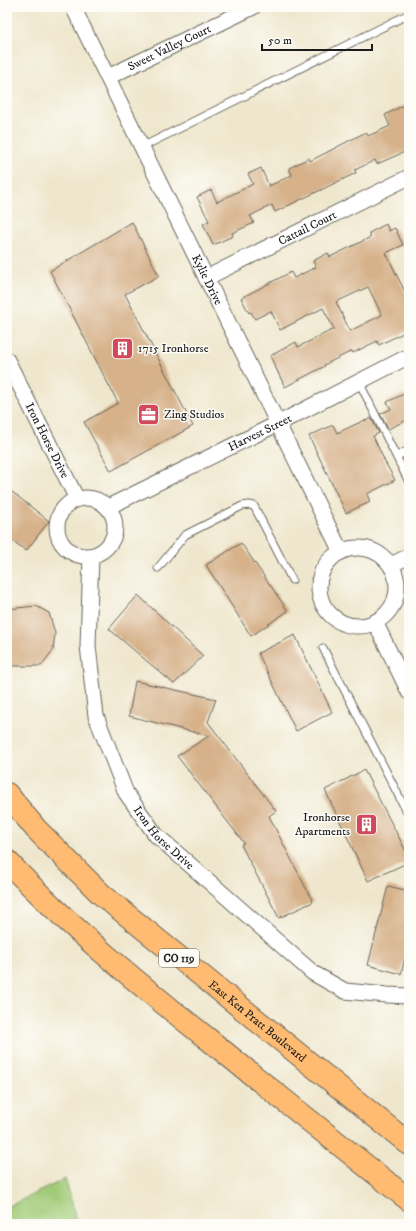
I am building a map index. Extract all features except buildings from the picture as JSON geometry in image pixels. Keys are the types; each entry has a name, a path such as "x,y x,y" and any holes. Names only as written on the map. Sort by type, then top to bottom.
{"highway":[{"name":"East Ken Pratt Boulevard","path":"7,794 36,829 101,894 409,1144"},
{"path":"7,861 34,890 96,948 409,1200"}],"street":[{"name":"Kylie Drive","path":"73,7 279,423 341,552"},
{"name":"Sweet Valley Court","path":"108,77 253,7"},
{"name":"Cattail Court","path":"206,278 409,177"},
{"name":"Harvest Street","path":"108,507 279,423 409,356"},
{"name":"Iron Horse Drive","path":"7,360 77,499"},
{"path":"84,497 97,499 108,507 115,519 115,534 113,540 104,551 91,556 78,555 68,550 62,544 57,529 60,514 70,502 84,497"},
{"path":"358,548 371,550 383,557 391,565 397,581 396,595 392,607 383,618 371,624 355,626 342,623 331,615 323,604 319,591 320,578 325,566 341,552 358,548"},
{"name":"Iron Horse Drive","path":"91,556 88,646 96,716 126,793 156,835 313,973 346,991 409,996"},
{"path":"391,565 409,556"},
{"path":"375,622 409,692"}],"lane":[{"path":"142,148 409,14"},
{"path":"359,382 409,482"},
{"path":"397,456 409,450"},
{"path":"158,568 185,534 242,506 249,505 254,506 292,580"},
{"path":"323,648 409,816"}],"green space":[{"path":"65,1179 78,1224 7,1224 7,1207"}],"place":[{"name":"1715 Ironhorse","path":"122,348"},
{"name":"Zing Studios","path":"149,414"},
{"name":"Ironhorse Apartments","path":"366,824"}]}
